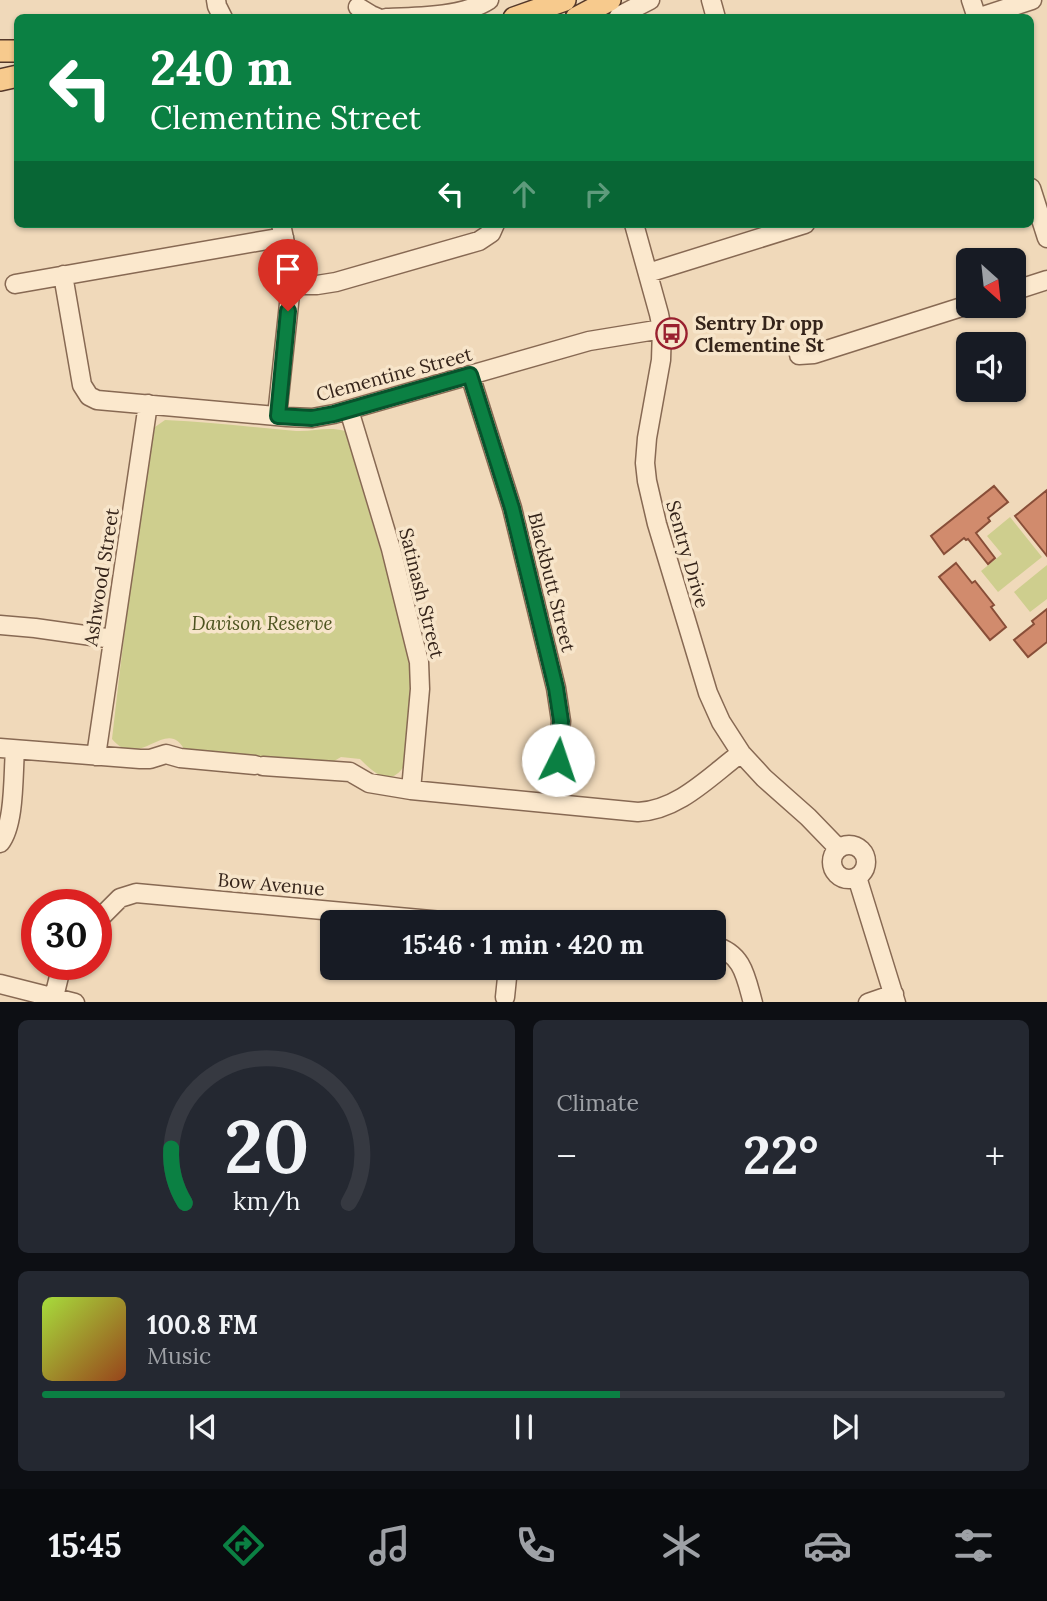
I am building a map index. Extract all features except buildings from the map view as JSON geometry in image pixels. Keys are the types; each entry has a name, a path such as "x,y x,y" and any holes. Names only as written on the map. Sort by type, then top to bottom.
{"main road":[{"path":"525,14 567,0"},
{"path":"591,14 614,8"}],"street":[{"path":"441,14 470,9 489,0"},
{"path":"614,8 650,0"},
{"path":"989,14 1032,0"},
{"path":"1034,197 1047,238"},
{"path":"291,285 336,282 479,241 491,233 493,228"},
{"name":"Sentry Drive","path":"635,228 662,329 661,360 647,438 647,481 708,693 721,722 741,753 764,778 838,848 843,845 856,846 864,854 864,869 857,877 895,998"},
{"path":"648,273 777,228"},
{"path":"15,284 282,230 291,285 278,416"},
{"name":"Clementine Street","path":"63,275 82,385 86,394 97,400 312,418 349,410 589,341 662,329"},
{"path":"1026,287 1047,280"},
{"path":"799,355 814,354 956,309"},
{"name":"Blackbutt Street","path":"470,375 512,508 556,688 561,721 553,804"},
{"name":"Ashwood Street","path":"96,756 148,404"},
{"name":"Satinash Street","path":"349,410 391,549 419,662 420,689 411,790"},
{"path":"0,625 113,639"},
{"path":"0,843 10,820 8,749 150,759 166,754 180,758 259,766 350,772 369,783 411,790 638,812 655,810 680,800 741,753"},
{"name":"Bow Avenue","path":"112,906 120,898 136,893 322,910"},
{"path":"726,950 739,963 754,1002"},
{"path":"54,997 58,980"},
{"path":"505,997 507,980"},
{"path":"0,984 72,1002"},
{"path":"873,1002 895,998"}],"green space":[{"name":"Davison Reserve","path":"165,420 296,431 345,431 395,599 411,669 405,765 394,776 377,774 360,759 341,757 329,764 186,753 179,742 171,738 133,750 122,748 112,739 148,466 155,427"},
{"path":"1010,517 1042,557 998,592 981,571 1002,554 987,536"},
{"path":"1047,565 1047,599 1030,612 1014,592"}],"place":[{"name":"Sentry Dr opp Clementine St","path":"672,334"}],"route":[{"path":"288,311 278,416 312,418 334,414 470,375 512,508 556,688 561,721 558,760"}]}
